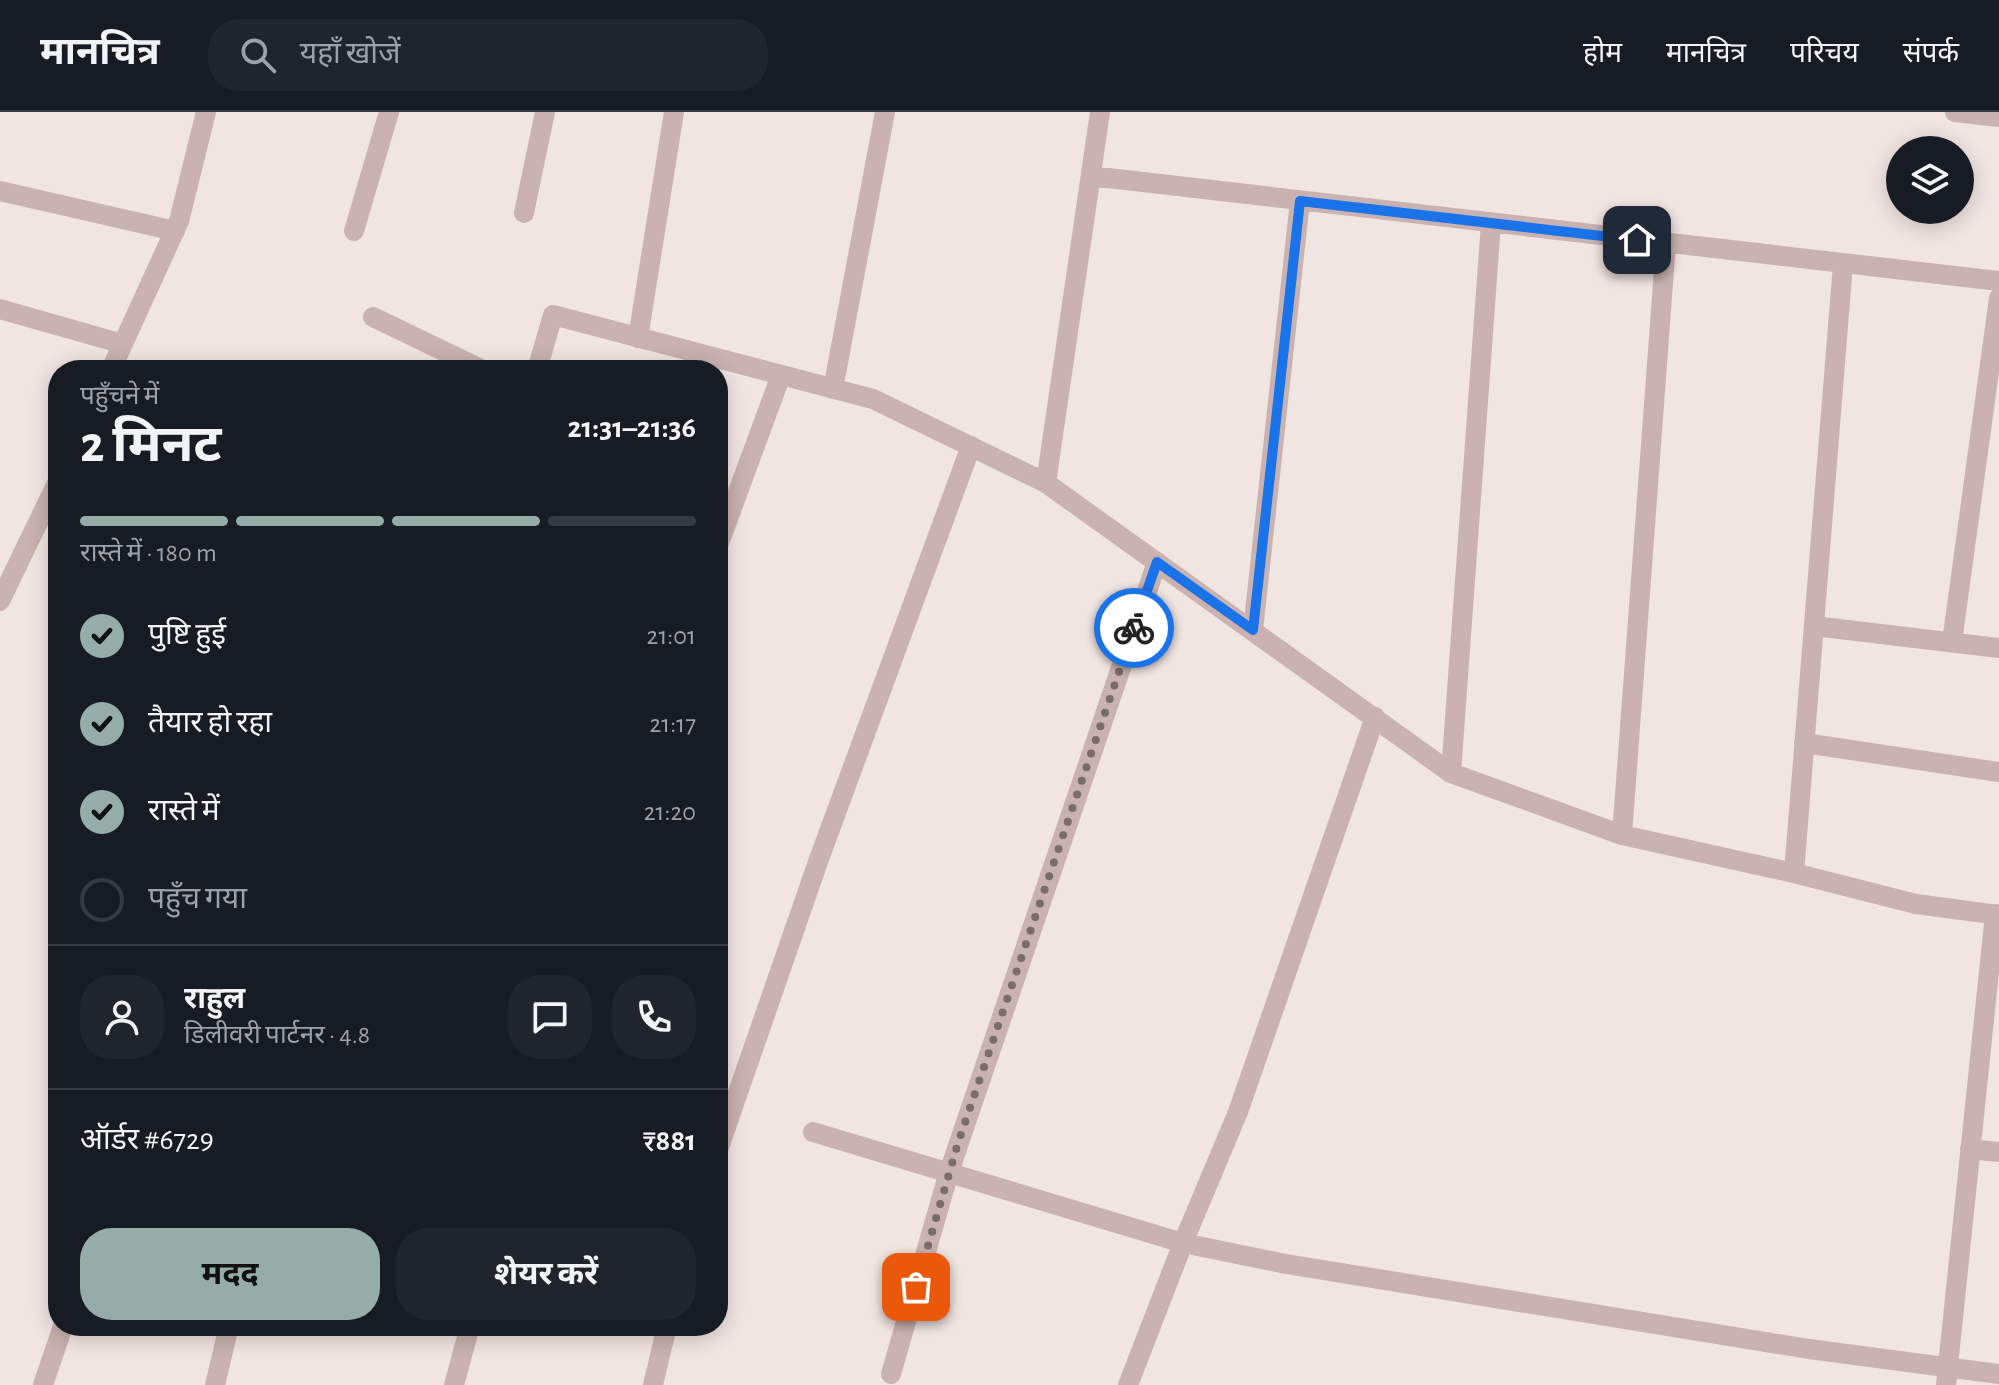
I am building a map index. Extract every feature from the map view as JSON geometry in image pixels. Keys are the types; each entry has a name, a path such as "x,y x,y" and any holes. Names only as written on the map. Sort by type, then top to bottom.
{"street":[{"path":"116,360 175,231 206,112"},
{"path":"354,231 389,112"},
{"path":"524,213 545,112"},
{"path":"638,338 674,112"},
{"path":"833,389 885,112"},
{"path":"1046,483 1100,112"},
{"path":"1955,112 1999,117"},
{"path":"1091,176 1999,281"},
{"path":"0,191 175,231"},
{"path":"1253,630 1300,201"},
{"path":"1451,773 1491,223"},
{"path":"1622,835 1666,243"},
{"path":"1794,873 1843,264"},
{"path":"1952,642 1999,298"},
{"path":"0,309 123,344"},
{"path":"540,360 553,315 723,360"},
{"path":"373,317 462,360"},
{"path":"728,361 873,399 1046,483 1451,773 1622,835 1916,904 1997,914 1947,1376"},
{"path":"728,519 781,375"},
{"path":"728,1104 971,446"},
{"path":"0,601 48,502"},
{"path":"891,1374 949,1172 1157,562"},
{"path":"1814,626 1999,648"},
{"path":"1128,1385 1238,1112 1375,717"},
{"path":"1804,743 1999,772"},
{"path":"813,1132 1183,1243 1286,1264 1809,1349 1947,1376 1999,1374"},
{"path":"1970,1149 1999,1152"},
{"path":"43,1385 60,1336"},
{"path":"215,1385 227,1336"},
{"path":"454,1385 467,1336"},
{"path":"653,1385 665,1336"}],"way so far":[{"path":"916,1287 958,1143 1134,628"}],"route":[{"path":"1134,628 1157,562 1253,630 1300,201 1637,240"}]}
